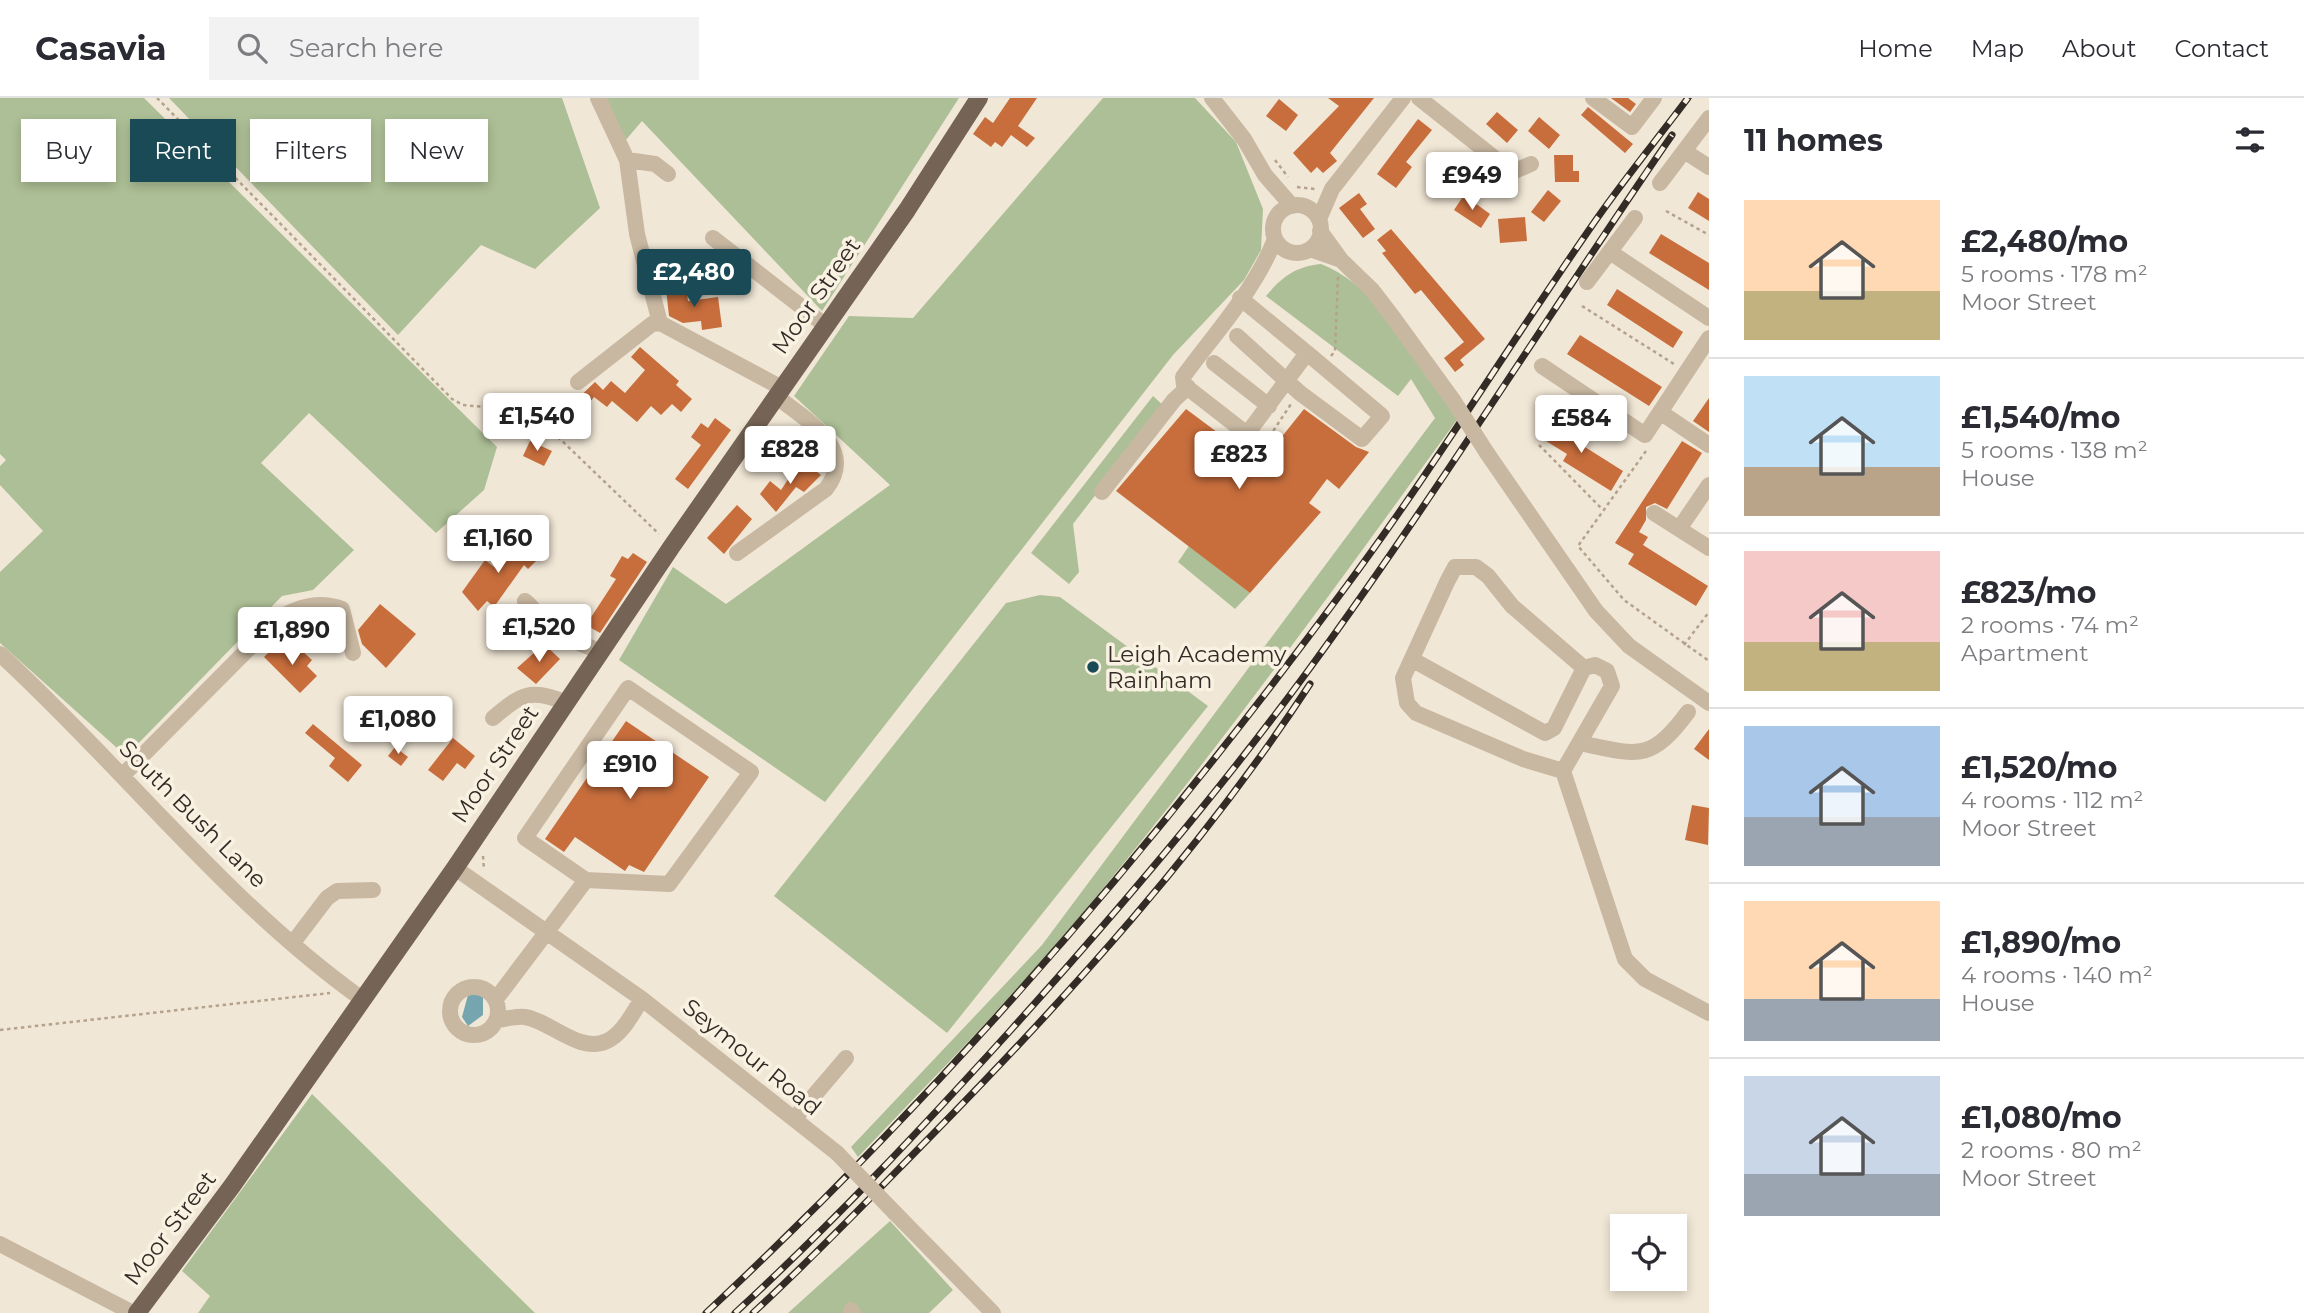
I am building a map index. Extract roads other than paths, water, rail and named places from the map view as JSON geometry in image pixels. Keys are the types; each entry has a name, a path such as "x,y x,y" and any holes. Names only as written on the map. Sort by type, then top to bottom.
{"main road":[{"name":"Moor Street","path":"135,1313 232,1186 356,995 455,868 979,98"}],"street":[{"path":"598,98 627,160 637,234 660,323"},
{"path":"1212,98 1244,139 1265,175 1295,206 1311,210 1341,260 1372,290 1453,400 1596,611 1629,646 1709,703"},
{"path":"1307,354 1285,379 1269,407 1247,434 1188,387 1183,377 1261,273 1302,250 1319,225 1327,192 1403,98"},
{"path":"1419,98 1512,172"},
{"path":"1592,98 1632,127 1654,98"},
{"path":"1660,183 1709,118"},
{"path":"1684,152 1709,167"},
{"path":"627,160 644,160 668,174"},
{"path":"1504,189 1512,172 1531,164"},
{"path":"1265,175 1274,232 1283,248 1341,260"},
{"path":"1261,273 1279,213 1327,192"},
{"path":"1587,282 1635,218"},
{"path":"713,238 826,326"},
{"path":"1610,252 1709,318"},
{"path":"1237,336 1285,379 1362,439 1382,416 1240,298"},
{"path":"578,382 652,324 660,323 779,392 824,434 832,444 837,466 834,479 826,489 737,553"},
{"path":"1542,366 1646,442 1660,412 1709,338"},
{"path":"1214,362 1269,407"},
{"path":"1102,492 1174,400 1188,387"},
{"path":"1660,412 1709,445"},
{"path":"1679,528 1709,485"},
{"path":"1654,513 1709,548"},
{"path":"1563,771 1523,759 1416,713 1407,703 1403,678 1455,567 1465,565 1476,567 1488,576 1512,606 1584,668"},
{"path":"525,601 545,624 559,634 601,652"},
{"path":"122,776 278,620 296,608 332,605 342,609 353,653"},
{"name":"South Bush Lane","path":"0,654 178,835 292,944 356,995"},
{"path":"1413,660 1545,733 1554,728 1584,668 1595,665 1607,671 1612,686 1563,771 1625,958 1645,978 1709,1013"},
{"path":"628,688 751,772 669,884 586,880 526,838 628,688"},
{"path":"493,718 514,700 528,695 547,694 566,703"},
{"path":"1579,743 1625,752 1641,752 1660,746 1688,712"},
{"name":"Seymour Road","path":"455,868 642,999 836,1153 993,1313"},
{"path":"496,999 485,989 469,988 460,992 452,1001 450,1015 455,1027 474,1036 489,1031 497,1020 496,999 545,930 586,880"},
{"path":"292,944 327,898 337,891 373,890"},
{"path":"497,1020 523,1016 543,1022 580,1042 594,1043 607,1041 620,1031 642,999"},
{"path":"794,1119 846,1058"},
{"path":"0,1244 135,1313"}],"water":[{"path":"476,992 483,997 483,1015 468,1026 462,1017 468,995"}],"railway":[{"path":"706,1313 794,1229 962,1055 1121,873 1197,780 1378,543 1598,217 1688,98"},
{"path":"735,1313 841,1210 977,1067 1127,898 1239,762 1403,537 1672,135"},
{"path":"753,1313 822,1247 1035,1028 1133,918 1225,804 1310,684"}],"place":[{"name":"Leigh Academy Rainham","path":"1093,667"}]}
